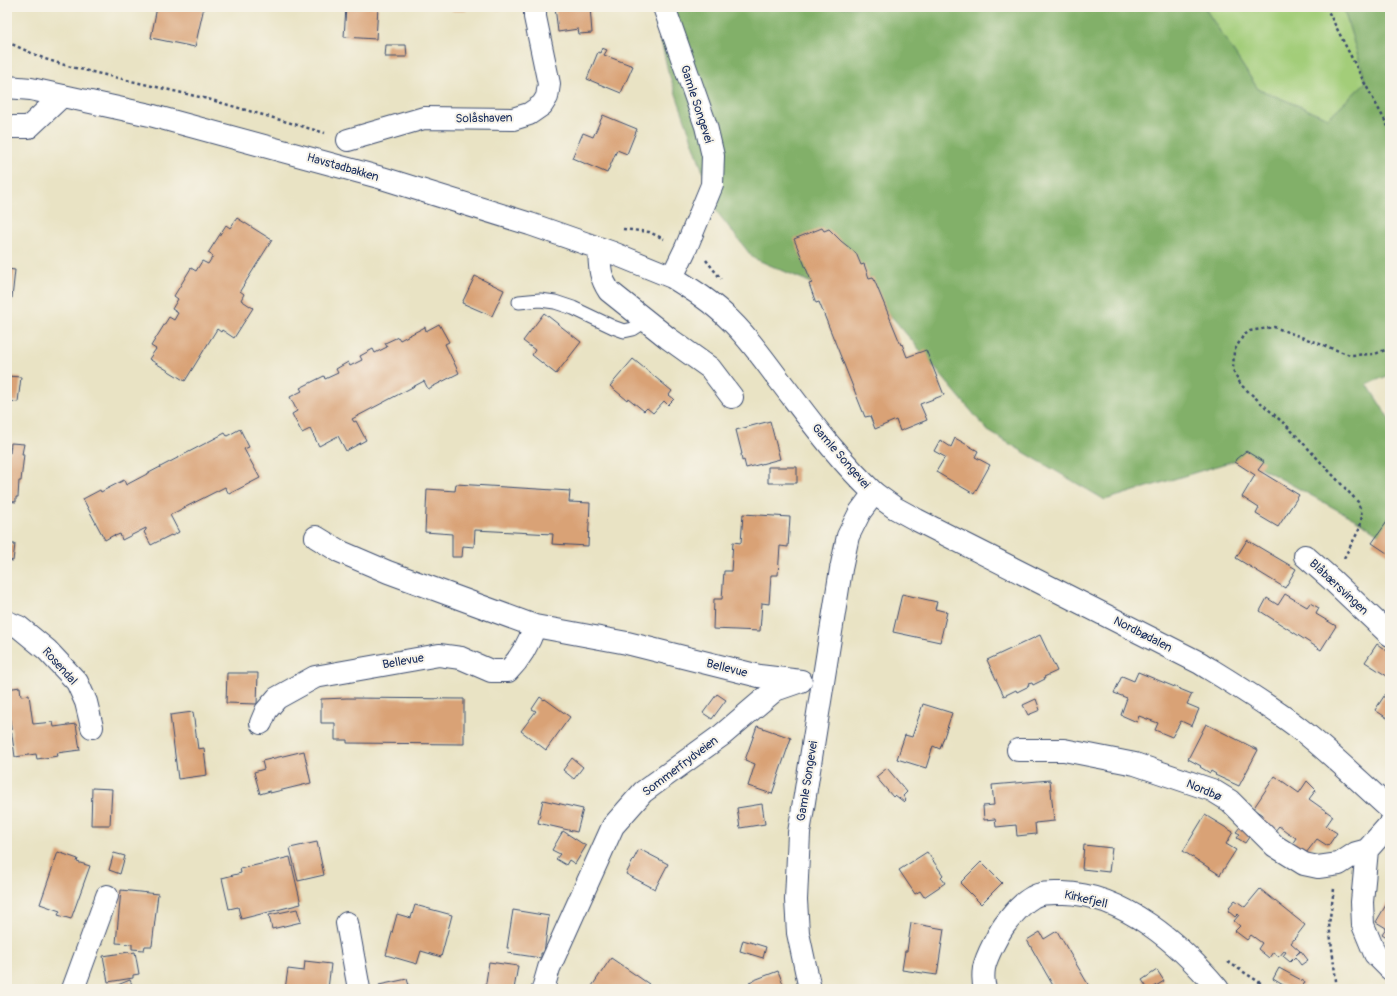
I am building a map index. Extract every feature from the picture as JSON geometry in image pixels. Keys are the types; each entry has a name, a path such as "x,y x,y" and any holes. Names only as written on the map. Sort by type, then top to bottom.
{"street":[{"name":"Solåshaven","path":"348,140 424,118 513,119 529,114 542,106 547,97 549,84 535,17 535,7"},
{"name":"Gamle Songevei","path":"664,7 706,126 713,156 712,185 686,248 672,277 700,294 730,320 756,350 854,475 874,493 860,512 848,536 841,569 799,833 796,900 798,933 810,989"},
{"name":"Havstadbakken","path":"7,87 30,89 150,115 382,178 455,200 599,248 672,277"},
{"path":"7,127 29,127 62,96"},
{"path":"599,248 600,269 603,282 609,291 668,338 710,368 732,397"},
{"name":"Nordbødalen","path":"874,493 895,508 917,520 1200,663 1269,706 1301,730 1390,809"},
{"name":"Bellevue","path":"316,537 339,552 388,572 535,626 627,643 759,676 801,682"},
{"name":"Blåbærsvingen","path":"1305,556 1390,635"},
{"name":"Rosendal","path":"7,622 19,627 47,650 77,682 86,702 92,727"},
{"name":"Bellevue","path":"261,723 266,710 277,698 315,677 439,655 461,658 491,671 508,671 518,661 530,640 535,626"},
{"name":"Sommerfrydveien","path":"543,989 549,968 613,826 643,792 722,735 776,690 801,682 823,684"},
{"name":"Nordbø","path":"1018,750 1064,750 1135,764 1212,790 1230,801 1275,846 1304,864 1318,867 1339,864 1356,853 1366,850"},
{"path":"1390,824 1366,850 1362,902 1363,925 1375,954 1390,969"},
{"name":"Kirkefjell","path":"984,989 984,966 1002,927 1020,906 1034,896 1049,892 1071,893 1104,901 1132,914 1167,938 1202,969 1218,989"},
{"path":"73,989 106,896"},
{"path":"347,923 359,989"}],"lane":[{"path":"519,302 540,300 555,302 573,308 624,331 633,329 647,320"}],"path":[{"path":"1326,7 1390,130"},
{"path":"1331,579 1336,574 1360,528 1362,515 1358,502 1289,428 1241,385 1233,370 1234,351 1243,336 1250,331 1274,327 1350,355 1375,354 1390,348"},
{"path":"1337,989 1329,924 1339,864"}],"green space":[{"path":"653,7 1204,7 1258,89 1328,118 1366,82 1343,7 1390,7 1390,375 1367,384 1390,420 1390,542 1365,525 1243,458 1105,500 988,431 892,317 753,258 717,212 668,71"},
{"path":"1204,7 1343,7 1366,82 1328,118 1258,89"}],"building":[{"path":"157,7 204,7 195,47 151,38"},
{"path":"346,7 378,7 376,39 344,37"},
{"path":"452,7 466,7 466,11 452,11"},
{"path":"493,7 520,7 520,10 493,10"},
{"path":"555,7 590,7 592,33 579,34 578,29 558,32"},
{"path":"386,45 406,45 407,57 385,57"},
{"path":"602,48 607,50 604,55 633,66 621,93 587,79 598,52 600,53"},
{"path":"603,115 637,129 627,154 617,150 607,173 572,158 583,133 593,137"},
{"path":"237,218 272,240 240,291 244,294 241,300 253,308 234,338 222,330 221,332 217,329 185,381 149,359 156,349 151,346 169,317 174,320 178,313 172,309 178,299 174,296 191,268 196,271 202,261 208,264 213,256 208,253 226,225 230,228"},
{"path":"822,228 824,231 829,229 856,253 861,265 864,264 869,278 873,277 907,357 926,350 944,395 920,404 927,420 900,431 896,420 875,429 870,416 865,417 819,302 816,303 809,284 812,283 794,239"},
{"path":"7,269 15,270 12,298 7,297"},
{"path":"475,276 504,290 492,316 462,303"},
{"path":"544,313 581,342 556,374 532,355 535,350 523,341"},
{"path":"439,324 449,342 445,344 459,373 428,389 424,381 352,419 354,422 356,421 366,440 346,451 338,436 319,446 310,429 302,433 292,414 297,411 290,397 302,391 300,388 324,376 325,379 338,373 336,369 348,362 350,366 362,360 360,356 373,349 375,353 387,347 385,343 398,337 400,340 425,327 426,331"},
{"path":"633,359 672,391 669,395 674,399 668,405 664,401 653,413 647,408 644,411 628,398 627,400 610,386"},
{"path":"7,376 21,377 18,402 7,401"},
{"path":"770,421 780,459 746,468 744,460 742,461 742,454 736,430"},
{"path":"240,429 249,447 244,449 260,478 229,494 225,487 170,515 179,532 151,545 144,532 146,528 122,540 120,534 114,535 105,540 83,499 100,490 101,492 124,480 126,485 225,433 227,436"},
{"path":"955,438 978,451 975,457 990,465 974,494 936,472 945,457 934,451 940,440 951,447"},
{"path":"11,443 24,444 21,481 19,481 18,497 16,497 16,502 7,501 7,453 10,453"},
{"path":"1246,451 1264,462 1258,470 1299,495 1278,527 1256,514 1259,508 1242,497 1255,475 1235,462 1236,459"},
{"path":"768,467 797,467 797,483 768,483"},
{"path":"456,484 570,491 569,502 590,503 588,546 552,544 553,534 475,530 474,547 463,546 462,557 452,557 452,534 425,532 427,489 455,491"},
{"path":"743,514 790,517 788,547 780,546 778,575 771,575 769,604 762,603 760,631 713,629 714,599 722,599 724,571 731,571 733,542 741,543"},
{"path":"1389,519 1390,520 1390,555 1372,543"},
{"path":"1247,540 1296,569 1285,588 1236,558"},
{"path":"7,544 15,544 13,561 7,560"},
{"path":"902,594 937,602 935,609 947,612 940,642 893,632"},
{"path":"1285,594 1307,607 1310,603 1319,608 1316,614 1336,626 1321,650 1260,611 1267,598 1278,605"},
{"path":"1040,635 1057,671 1044,677 1045,679 1033,685 1032,683 1028,684 1029,686 1017,692 1016,690 1004,696 987,660"},
{"path":"1377,644 1390,653 1390,678 1365,662"},
{"path":"1138,672 1192,694 1187,704 1199,709 1192,726 1181,721 1172,737 1155,730 1158,723 1139,716 1137,722 1121,715 1127,698 1114,693 1122,676 1134,681"},
{"path":"227,673 258,673 257,704 226,703"},
{"path":"20,687 21,696 29,695 33,724 53,722 54,727 76,724 80,750 57,753 58,756 37,759 36,754 15,757 7,689"},
{"path":"1390,687 1390,720 1375,710"},
{"path":"717,694 726,700 712,719 703,713"},
{"path":"540,697 570,717 546,750 521,731 536,711 532,709"},
{"path":"321,699 464,699 464,744 347,743 347,740 335,740 335,723 321,723"},
{"path":"1036,699 1040,710 1028,715 1023,705"},
{"path":"923,704 952,713 940,749 933,746 926,768 897,759 905,735 912,737"},
{"path":"193,712 198,749 204,748 207,775 178,779 170,715"},
{"path":"1206,724 1258,750 1239,786 1215,775 1216,774 1211,771 1210,773 1188,759"},
{"path":"757,726 791,738 772,794 748,786 755,764 745,760"},
{"path":"304,751 311,783 260,794 254,772 264,769 262,761"},
{"path":"572,758 583,767 574,779 563,770"},
{"path":"887,768 907,792 903,796 906,800 904,802 895,795 893,797 876,777"},
{"path":"1275,776 1299,793 1307,781 1316,790 1309,799 1333,816 1326,826 1337,833 1328,846 1317,839 1306,853 1292,844 1296,838 1279,826 1274,832 1260,822 1264,816 1253,809"},
{"path":"1050,780 1054,821 1035,823 1036,834 1017,836 1016,825 996,827 995,819 984,820 983,806 994,805 992,785"},
{"path":"92,788 112,789 110,825 91,825"},
{"path":"543,800 583,809 577,832 538,823"},
{"path":"762,804 765,824 740,828 737,808"},
{"path":"1205,815 1233,832 1226,844 1236,850 1220,875 1183,851"},
{"path":"1240,827 1251,834 1245,843 1237,838 1240,834 1236,832"},
{"path":"563,831 586,846 575,864 569,860 566,865 556,859 560,854 552,850"},
{"path":"317,842 324,875 298,881 290,848"},
{"path":"1084,845 1112,848 1109,872 1082,869"},
{"path":"639,849 668,864 655,889 626,874"},
{"path":"58,852 78,859 77,862 90,866 71,919 58,915 60,911 40,904"},
{"path":"927,852 943,875 941,877 945,883 924,897 920,891 915,894 899,870"},
{"path":"114,853 125,856 120,874 109,870"},
{"path":"290,857 301,904 241,919 238,907 229,909 222,878 241,873 240,869"},
{"path":"981,862 1002,883 981,904 960,883"},
{"path":"1260,889 1305,925 1291,943 1300,951 1296,955 1301,951 1308,960 1301,965 1295,957 1290,962 1283,956 1286,952 1284,951 1279,957 1273,952 1269,958 1258,949 1262,943 1251,935 1247,940 1235,931 1240,926 1234,921 1239,915 1238,914 1235,917 1228,911 1230,908 1229,907 1235,900 1245,907"},
{"path":"121,890 158,894 152,946 145,946 144,950 132,949 132,944 116,943"},
{"path":"1390,898 1390,939 1382,934 1386,928 1376,922"},
{"path":"415,905 452,915 441,957 421,951 417,964 386,955 397,914 411,918"},
{"path":"297,909 301,922 272,929 269,915"},
{"path":"513,910 549,916 544,953 541,953 541,958 508,953 509,948 507,948"},
{"path":"911,923 944,929 937,975 902,970 905,951 907,951"},
{"path":"1057,931 1089,986 1084,989 1055,989 1027,940 1040,932 1044,939"},
{"path":"743,940 766,947 763,958 740,951"},
{"path":"135,952 139,974 133,975 133,978 108,982 103,956"},
{"path":"611,958 649,984 646,989 590,989"},
{"path":"305,961 331,964 328,989 285,989 288,969 304,971"},
{"path":"489,962 518,966 514,989 485,989"},
{"path":"1279,968 1305,982 1301,989 1290,989 1273,979"},
{"path":"1157,970 1164,981 1151,989 1148,989 1142,980"},
{"path":"778,971 785,989 752,989 749,982"},
{"path":"407,979 410,989 380,989 379,985"},
{"path":"130,980 134,989 110,989 110,988"}]}
